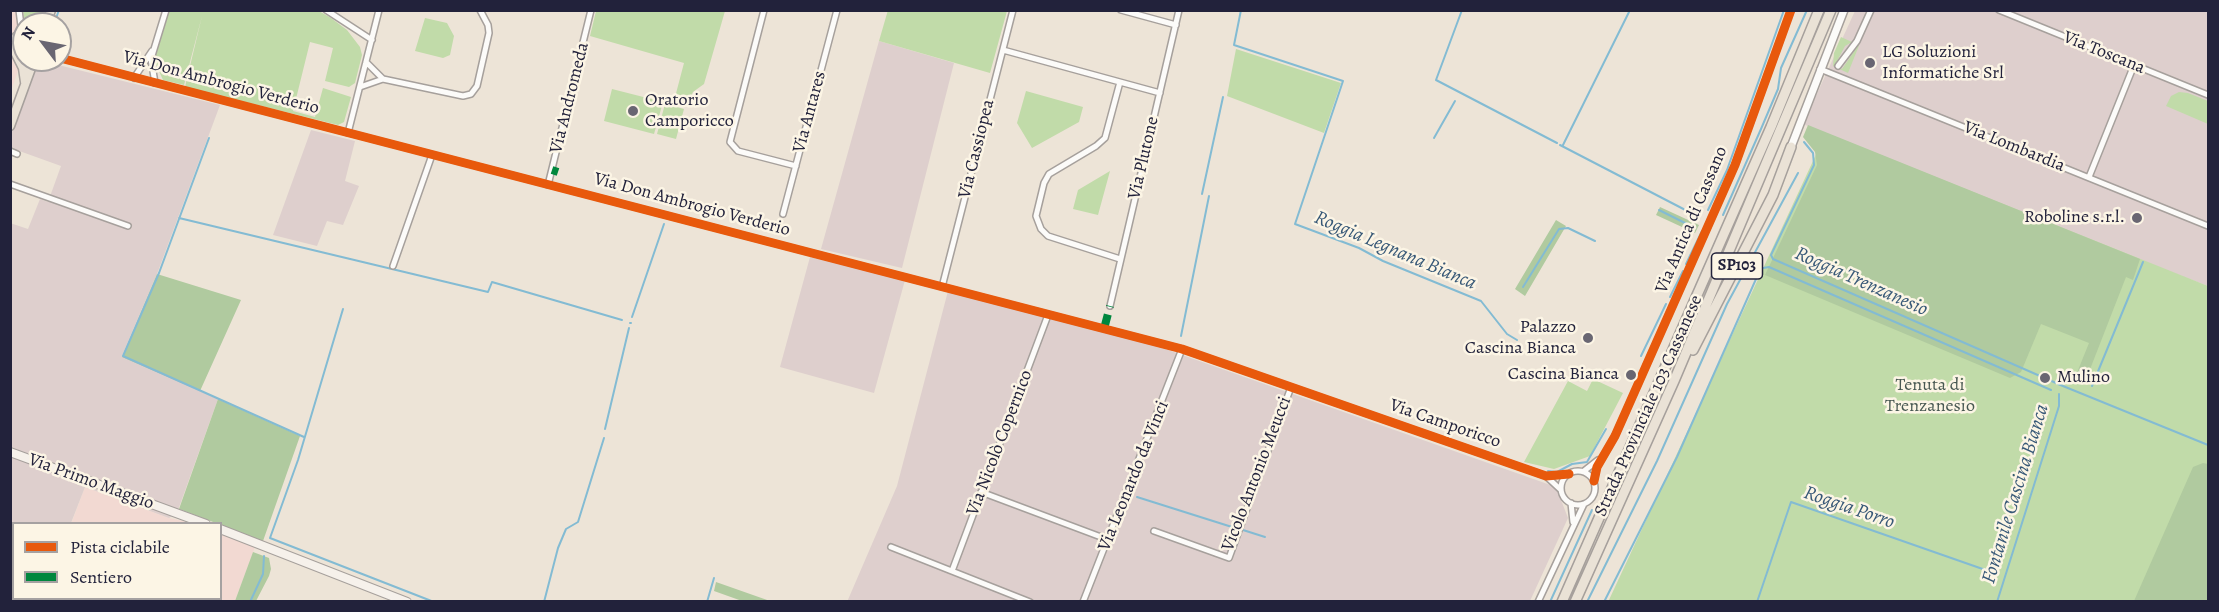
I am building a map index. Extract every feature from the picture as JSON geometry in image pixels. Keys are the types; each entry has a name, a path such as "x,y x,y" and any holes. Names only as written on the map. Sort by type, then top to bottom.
{"highway":[{"name":"Strada Provinciale 103 Cassanese","path":"1562,602 1766,138 1819,10"},
{"name":"Strada Provinciale 103 Cassanese","path":"1575,602 1674,381 1831,10"},
{"name":"SP103","path":"1674,381 1701,337 1773,195 1791,147"}],"main road":[{"path":"24,72 26,84"},
{"path":"10,126 30,72"},
{"name":"Via Primo Maggio","path":"10,452 201,522"},
{"path":"222,530 405,601"}],"street":[{"path":"155,83 150,64 166,10"},
{"path":"326,10 372,40"},
{"path":"348,133 379,10"},
{"path":"360,87 383,79 463,96 471,94 477,86 489,33 488,25 480,10"},
{"name":"Via Andromeda","path":"548,185 591,10"},
{"path":"764,10 730,142 736,150 796,166"},
{"name":"Via Antares","path":"783,214 837,10"},
{"name":"Via Cassiopea","path":"942,287 1013,10"},
{"path":"1121,10 1176,24"},
{"name":"Via Plutone","path":"1110,306 1179,10"},
{"name":"Via Antica di Cassano","path":"1594,481 1596,470 1613,439 1736,165 1791,10"},
{"name":"SP103","path":"1791,147 1844,10"},
{"path":"1838,66 1857,40 1871,10"},
{"name":"Via Toscana","path":"1999,10 2208,95"},
{"path":"134,78 155,47"},
{"path":"1003,50 1160,93"},
{"name":"Via Don Ambrogio Verderio","path":"72,61 1182,349 1312,395"},
{"path":"366,62 383,79"},
{"path":"2089,177 2134,65"},
{"name":"Via Lombardia","path":"1820,69 2208,226"},
{"path":"1120,82 1104,138 1096,146 1049,174 1044,183 1036,216 1046,235 1120,259"},
{"path":"10,151 18,154"},
{"path":"393,266 432,155"},
{"path":"10,184 128,226"},
{"name":"Via Nicolò Copernico","path":"952,571 1048,315"},
{"name":"Via Leonardo da Vinci","path":"1083,602 1182,349"},
{"name":"Vicolo Antonio Meucci","path":"1154,531 1229,558 1291,387"},
{"name":"Via Camporicco","path":"1312,395 1546,476 1569,474"},
{"name":"Via Antica di Cassano","path":"1584,471 1597,461 1613,439"},
{"path":"1538,602 1571,528 1584,504 1594,495 1594,481 1584,471 1569,474 1562,482 1561,490"},
{"path":"1546,476 1571,503 1574,515 1571,528"},
{"path":"981,492 1109,540"},
{"path":"1571,503 1584,504"},
{"path":"891,547 1030,602"}],"shaded area":[{"path":"11,11 40,11 12,12 12,72 18,72 11,91"},
{"path":"1855,11 2208,11 2208,286 2039,222 1803,124"},
{"path":"879,41 954,63 902,268 821,249"},
{"path":"72,68 220,105 157,274 122,356 218,399 177,513 169,518 85,487 71,522 12,522 12,600 43,601 11,601 10,223 28,229 40,199 48,202 61,166 11,148 10,136 34,72 72,72"},
{"path":"311,130 355,141 345,181 359,186 343,225 327,221 317,246 273,235"},
{"path":"810,257 905,280 874,393 780,367"},
{"path":"948,291 1154,345 1556,487 1568,518 1530,601 847,602 897,486"},
{"path":"85,487 169,518 188,522 72,522"},
{"path":"222,534 255,547 235,601 43,602 44,600 222,600"}],"green space":[{"path":"23,10 45,11 44,12 23,12"},
{"path":"168,10 319,11 331,18 347,30 360,47 362,55 355,83 349,87 325,81 333,48 310,42 293,111 315,117 323,88 351,97 344,122 338,125 185,87 202,16 184,85 163,80 154,60"},
{"path":"888,10 1007,11 990,73 879,41"},
{"path":"596,11 725,11 704,84 693,92 687,105 674,101 684,63 590,36"},
{"path":"425,18 447,23 454,36 450,55 443,58 415,51"},
{"path":"1841,37 1852,42 1845,46 1835,65 1842,69 1860,43 1848,73 1833,66 1834,53"},
{"path":"1236,49 1341,83 1324,133 1227,96"},
{"name":"Oratorio Camporicco","path":"612,89 663,102 654,134 604,121"},
{"path":"1026,91 1083,107 1079,122 1032,148 1017,123"},
{"path":"2179,92 2208,101 2208,124 2166,106 2171,96"},
{"name":"Oratorio Camporicco","path":"665,104 684,109 676,139 657,134"},
{"path":"1808,125 2140,259 2133,280 2126,277 2087,377 2080,382 2074,380 2089,343 2041,324 2021,372 2010,378 1765,275 1817,165 1815,152 1803,137"},
{"name":"Tenuta di Trenzanesio","path":"1826,133 2208,286 2208,601 1608,602"},
{"path":"1110,171 1098,215 1073,209 1078,190"},
{"path":"1660,207 1699,225 1695,233 1656,215"},
{"path":"1556,220 1566,226 1525,296 1515,289"},
{"path":"157,274 241,300 200,391 122,357"},
{"path":"1593,379 1623,393 1590,456 1554,469 1524,462 1568,381 1587,391"},
{"path":"218,399 300,436 263,541 222,525 222,522 213,522 179,509"},
{"path":"2203,463 2208,464 2208,601 2134,601 2193,467"},
{"path":"253,552 269,558 271,569 269,576 256,601 235,601"},
{"path":"716,582 770,601 742,601 714,591"}],"waterway":[{"name":"Roggia Legnana Bianca","path":"1241,10 1234,45 1343,81 1295,224 1359,248 1383,261 1481,301 1507,334 1517,340"},
{"name":"Roggia Legnana Bianca","path":"1462,10 1436,80 1557,143"},
{"name":"Roggia Legnana Bianca","path":"1563,145 1630,10"},
{"path":"1708,210 1727,170 1784,10"},
{"path":"1723,215 1778,89 1781,68 1807,10"},
{"name":"Roggia Legnana Bianca","path":"1202,194 1223,97"},
{"path":"1434,138 1455,101"},
{"path":"209,138 159,273 123,356 304,437"},
{"name":"Roggia Trenzanesio","path":"1804,142 1813,153 1814,165 1771,255 1773,259 2056,383"},
{"name":"Roggia Legnana Bianca","path":"1560,145 1695,215"},
{"path":"1587,602 1657,461 1727,304 1798,173"},
{"name":"Roggia Legnana Bianca","path":"1181,336 1209,196"},
{"name":"Fontanile Cascina Bianca","path":"1659,210 1695,228"},
{"path":"179,218 488,292 492,282 622,320"},
{"path":"632,317 664,224"},
{"name":"Fontanile Cascina Bianca","path":"1523,287 1559,229 1568,228 1595,241"},
{"path":"1686,264 1702,231"},
{"name":"Roggia Trenzanesio","path":"2092,386 2143,262"},
{"path":"1604,602 1677,457 1760,270 1763,268 1769,267 2051,390"},
{"path":"1670,297 1683,271"},
{"path":"1641,356 1666,304"},
{"path":"343,309 298,460 270,538 434,602"},
{"path":"605,429 629,328"},
{"name":"Roggia Trenzanesio","path":"2058,384 2208,445"},
{"name":"Fontanile Cascina Bianca","path":"1997,602 2059,406 2059,394"},
{"path":"1548,471 1557,472 1572,464 1587,462 1606,429"},
{"path":"544,602 558,548 566,529 578,522 604,438"},
{"name":"Roggia Porro","path":"1137,497 1232,527"},
{"name":"Roggia Porro","path":"1757,602 1791,502 1997,574"},
{"path":"1550,602 1592,510"},
{"name":"Roggia Porro","path":"1243,530 1265,537"},
{"path":"250,602 263,574 264,556"},
{"path":"707,602 714,578"}],"marked path":[{"path":"552,170 558,172"},
{"path":"1104,329 1110,306"}],"cycle path":[{"path":"1594,481 1597,467 1615,436 1735,165 1791,10"},
{"path":"72,61 1182,349 1546,476 1569,474"}],"place":[{"name":"LG Soluzioni Informatiche Srl","path":"1870,63"},
{"name":"Oratorio Camporicco","path":"633,111"},
{"name":"Roboline s.r.l.","path":"2137,218"},
{"name":"Palazzo Cascina Bianca","path":"1588,338"},
{"name":"Cascina Bianca","path":"1631,375"},
{"name":"Mulino","path":"2045,378"}]}
